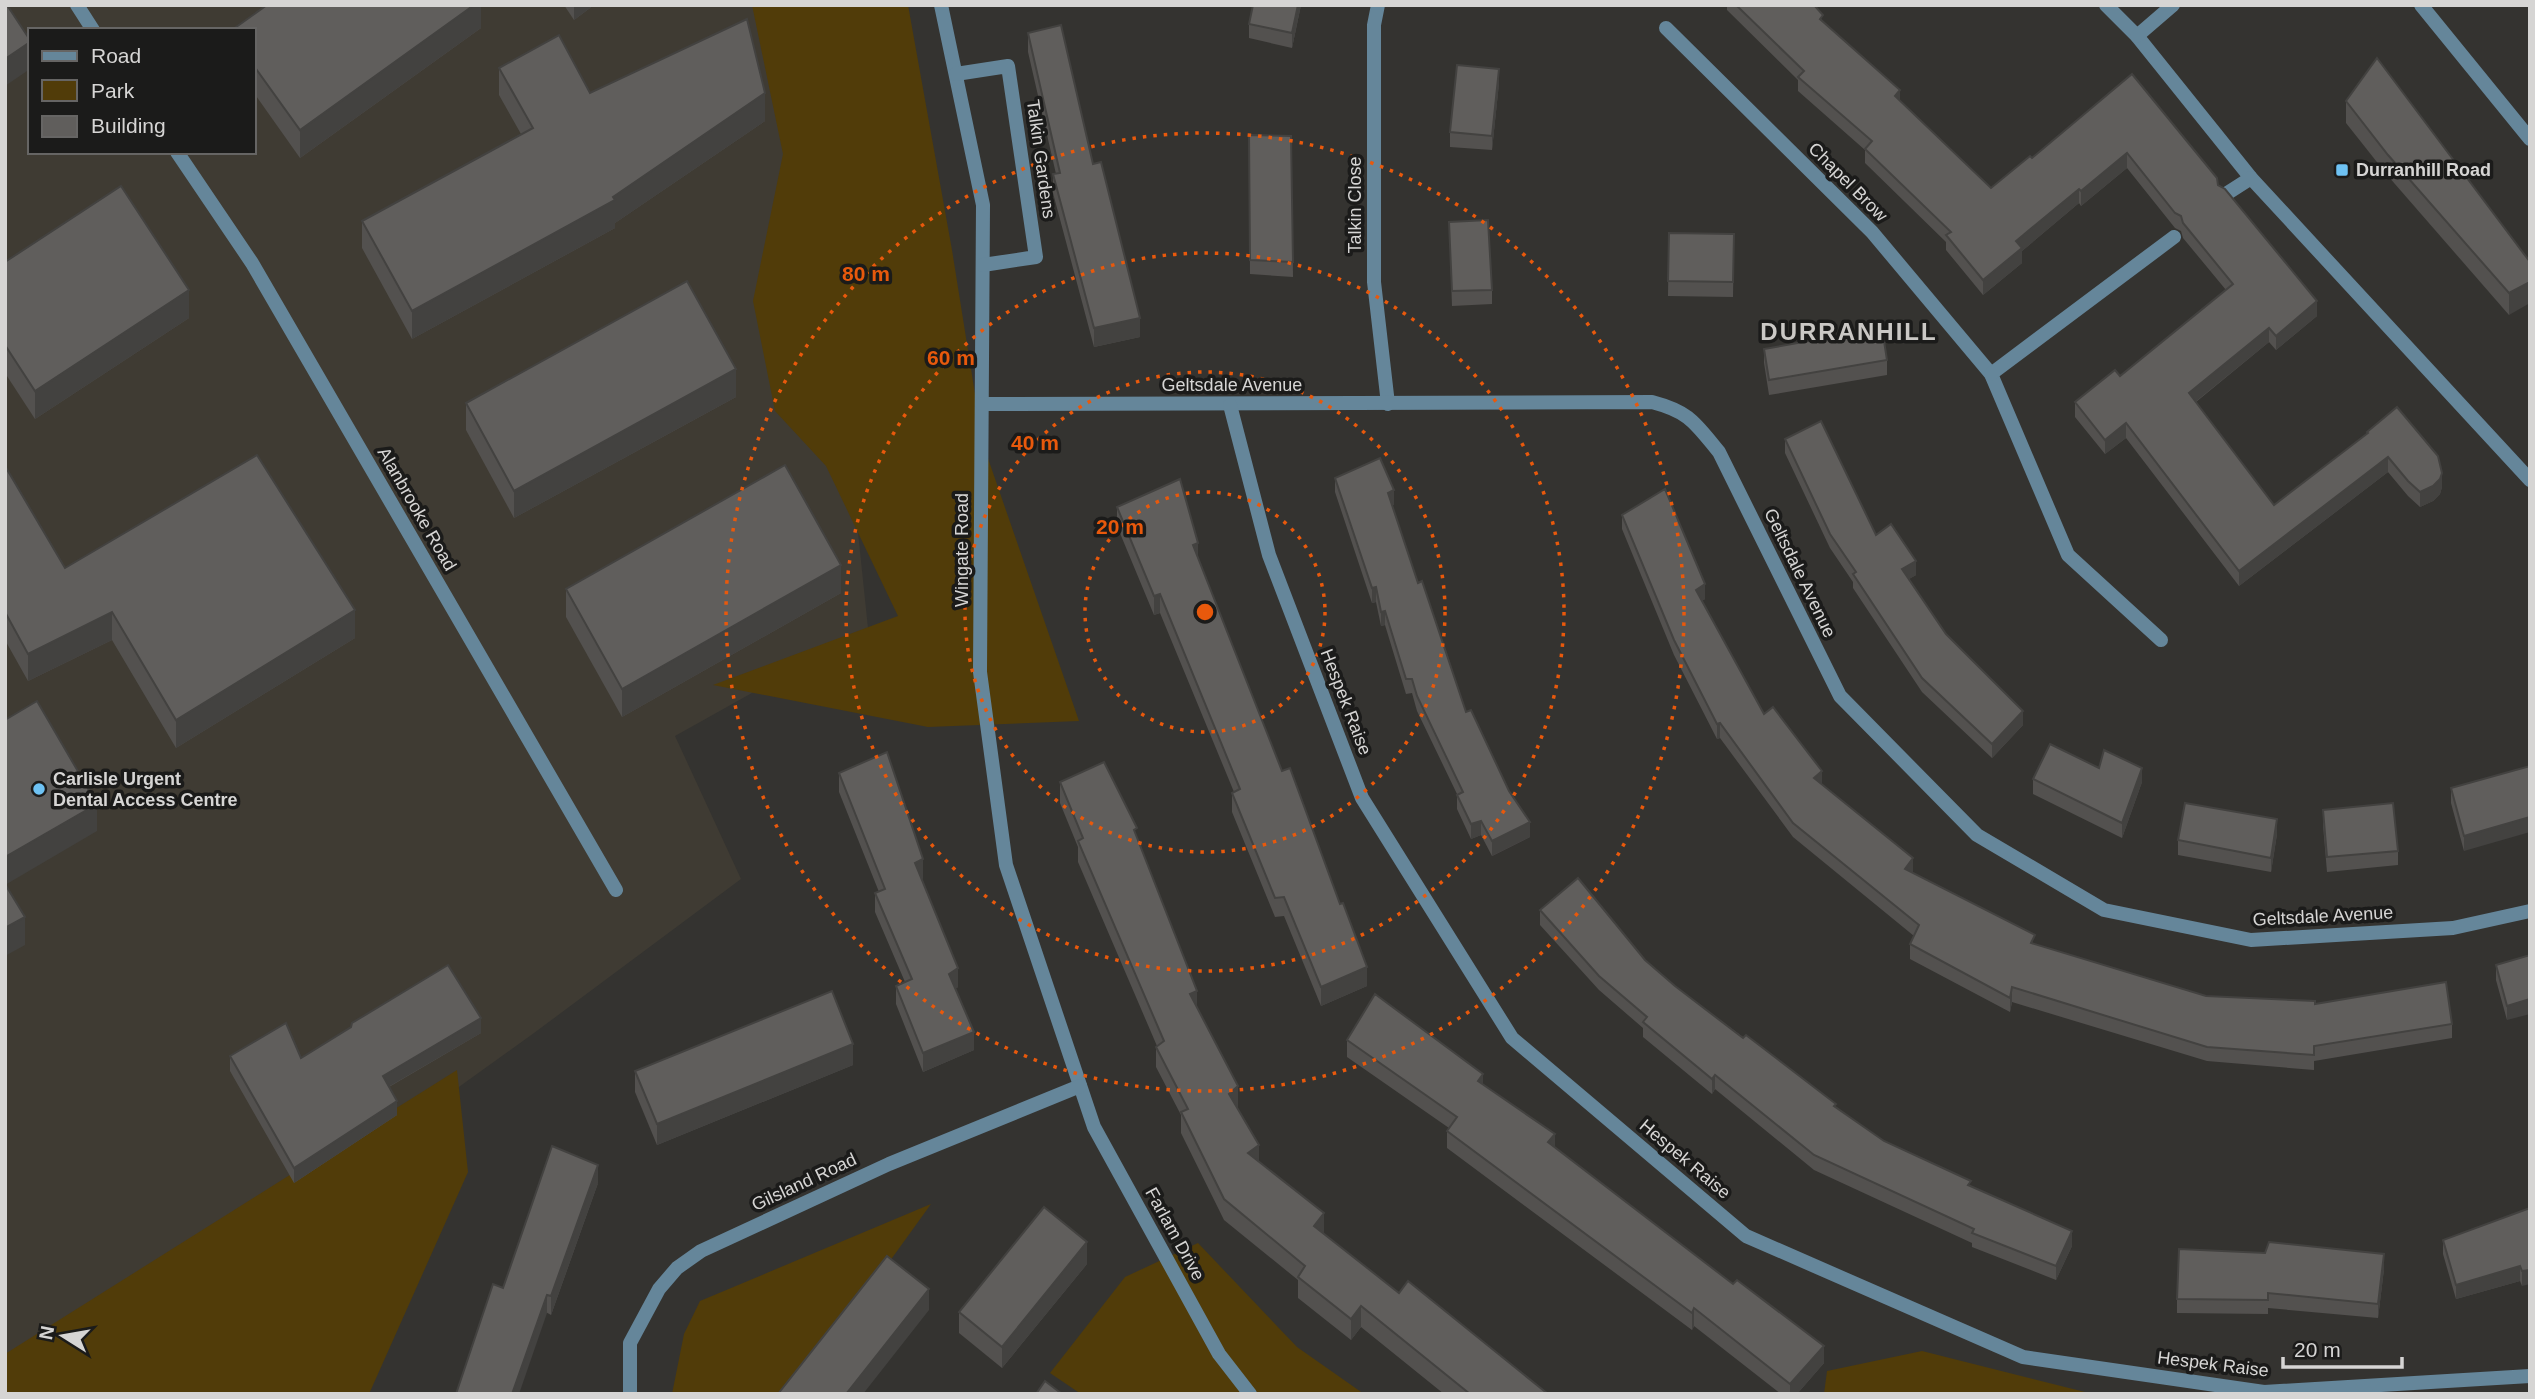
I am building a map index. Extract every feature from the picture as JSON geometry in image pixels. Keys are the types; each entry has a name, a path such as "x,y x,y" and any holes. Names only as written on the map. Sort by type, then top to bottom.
{"street":[{"path":"76,5 92,28"},
{"name":"Wingate Road","path":"941,5 983,205 980,672 1006,865 1080,1086"},
{"name":"Talkin Close","path":"1378,5 1374,25 1374,282 1388,404"},
{"path":"2106,5 2137,36 2251,178 2530,480"},
{"path":"2137,36 2173,5"},
{"path":"2421,5 2530,139"},
{"name":"Chapel Brow","path":"1665,28 1872,232 1991,374 2068,555 2161,640"},
{"name":"Talkin Gardens","path":"956,74 1007,66 1036,257 983,265"},
{"name":"Alanbrooke Road","path":"178,154 252,263 616,890"},
{"path":"2226,194 2251,178"},
{"path":"1991,374 2174,237"},
{"name":"Geltsdale Avenue","path":"982,404 1653,402 1675,408 1693,421 1719,452 1840,696 1977,835 2104,910 2252,940 2453,929 2530,911"},
{"name":"Hespek Raise","path":"1230,405 1269,555 1362,798 1512,1038 1746,1236 2023,1357 2263,1392 2530,1376"},
{"name":"Gilsland Road","path":"630,1394 630,1343 659,1289 677,1268 701,1251 889,1164 1080,1086"},
{"name":"Farlam Drive","path":"1080,1086 1094,1127 1219,1354 1250,1394"}],"shaded area":[{"path":"5,5 803,5 868,628 675,736 741,879 534,1033 328,1181 5,1356"}],"green space":[{"path":"752,5 908,5 952,250 983,444 1079,721 928,727 713,685 898,616 826,466 775,411 753,301 783,154"},
{"path":"457,1070 468,1172 369,1394 5,1394 5,1354"},
{"path":"931,1204 794,1394 672,1394 684,1334 700,1301"},
{"path":"1198,1243 1297,1347 1364,1394 1081,1394 1050,1373 1125,1277"},
{"path":"1922,1351 2093,1394 1824,1394 1827,1371"}],"building":[{"path":"7,5 28,37 28,43 5,59"},
{"path":"267,5 474,5 300,130 256,69 256,28 235,28"},
{"path":"1253,5 1298,5 1292,33 1249,24"},
{"path":"1736,5 1814,5 1823,15 1820,19 1900,90 1895,96 1991,188 2030,156 2032,158 2132,74 2217,178 2218,185 2225,189 2317,301 2276,336 2269,328 2189,393 2274,505 2368,433 2397,407 2438,456 2442,473 2440,479 2420,492 2388,457 2239,571 2126,423 2105,440 2075,402 2115,370 2120,376 2233,284 2183,223 2181,216 2175,213 2127,153 2016,241 2022,248 1983,280 1946,235 1951,232 1865,149 1872,141 1798,77 1804,71"},
{"path":"747,19 765,93 613,197 615,200 412,311 362,221 533,128 499,68 559,35 590,93"},
{"path":"1061,25 1093,164 1101,162 1140,318 1094,328 1053,174 1060,173 1028,33"},
{"path":"2377,58 2530,262 2530,282 2509,293 2388,155 2346,101"},
{"path":"1457,65 1499,69 1492,136 1450,132"},
{"path":"1249,135 1291,136 1293,262 1250,260"},
{"path":"121,186 189,290 35,391 5,345 5,262"},
{"path":"1488,220 1492,290 1452,291 1449,222"},
{"path":"1669,233 1734,234 1733,282 1668,281"},
{"path":"687,281 736,369 514,491 466,403"},
{"path":"1882,328 1887,360 1769,380 1764,349"},
{"path":"1821,421 1876,535 1891,524 1916,561 1902,569 1946,634 2023,711 1992,744 1922,678 1853,574 1856,572 1830,534 1785,439"},
{"path":"257,455 355,610 176,720 112,612 28,654 5,612 5,466 65,568"},
{"path":"1380,458 1394,490 1388,493 1418,583 1422,581 1466,712 1471,710 1509,791 1530,822 1492,841 1481,821 1471,824 1457,795 1463,792 1417,696 1412,679 1406,679 1385,611 1381,612 1376,587 1372,588 1335,478"},
{"path":"785,465 841,565 622,689 566,589"},
{"path":"1180,479 1198,543 1193,545 1282,771 1290,768 1340,904 1343,903 1367,967 1321,987 1284,897 1275,898 1232,793 1240,789 1160,594 1154,596 1117,507"},
{"path":"1665,489 1705,584 1696,590 1764,714 1773,707 1822,771 1814,778 1913,858 1905,869 2035,935 2031,943 2206,996 2315,1001 2315,1004 2446,982 2452,1024 2314,1046 2314,1055 2207,1047 2012,987 2010,998 1910,944 1919,925 1793,823 1720,723 1717,724 1674,640 1622,515"},
{"name":"Carlisle Urgent Dental Access Centre","path":"37,701 97,804 5,857 5,720"},
{"path":"2050,744 2099,768 2104,750 2142,768 2122,823 2033,779"},
{"path":"887,752 923,859 915,863 958,968 949,974 974,1032 923,1053 896,986 912,979 875,893 885,889 839,773"},
{"path":"1104,762 1137,828 1134,830 1197,991 1190,994 1238,1086 1229,1094 1259,1145 1248,1153 1324,1213 1314,1226 1399,1293 1408,1281 1548,1394 1470,1394 1361,1306 1351,1319 1298,1277 1305,1266 1224,1199 1181,1112 1188,1109 1156,1047 1164,1041 1078,841 1083,838 1060,782"},
{"path":"2530,766 2530,817 2464,836 2451,788"},
{"path":"2185,803 2277,819 2271,858 2178,840"},
{"path":"2393,803 2398,851 2327,857 2323,810"},
{"path":"1578,878 1645,960 1743,1038 1746,1035 1836,1104 1834,1106 1884,1141 1971,1181 1968,1185 2072,1231 2056,1266 1972,1233 1974,1229 1814,1155 1715,1075 1712,1079 1643,1022 1647,1017 1599,976 1540,910"},
{"path":"5,884 25,917 5,928"},
{"path":"2530,955 2530,999 2507,1006 2496,965"},
{"path":"448,965 481,1018 383,1076 397,1101 294,1168 230,1056 286,1023 301,1058 351,1027 352,1023"},
{"path":"832,991 853,1044 657,1124 635,1071"},
{"path":"1375,994 1483,1074 1478,1081 1555,1134 1548,1142 1733,1284 1737,1280 1824,1346 1790,1384 1694,1308 1692,1313 1447,1131 1457,1117 1347,1040"},
{"path":"552,1146 598,1165 551,1296 547,1295 512,1394 456,1394 493,1284 503,1288"},
{"path":"1044,1207 1087,1242 1002,1347 959,1312"},
{"path":"2530,1208 2530,1270 2522,1271 2520,1266 2456,1285 2443,1240"},
{"path":"2269,1242 2384,1254 2378,1304 2268,1293 2268,1300 2177,1299 2179,1249 2265,1253"},
{"path":"887,1256 929,1289 846,1394 778,1394"},
{"path":"1045,1381 1062,1394 1036,1394"}],"place":[{"name":"Durranhill Road","path":"2342,170"},
{"name":"Carlisle Urgent Dental Access Centre","path":"39,789"}],"district":[{"name":"DURRANHILL","path":"1849,332"}]}
